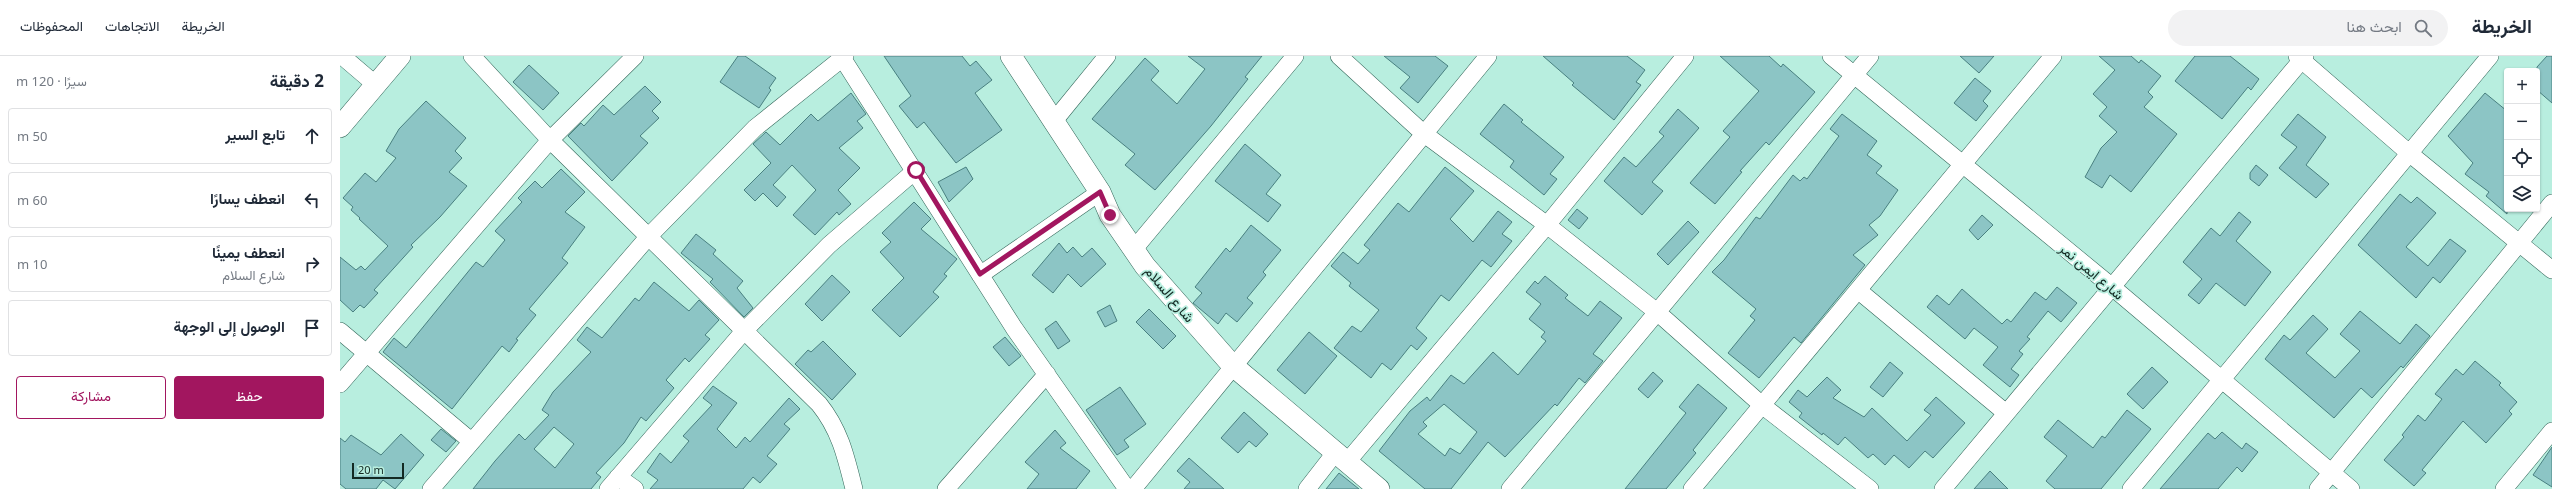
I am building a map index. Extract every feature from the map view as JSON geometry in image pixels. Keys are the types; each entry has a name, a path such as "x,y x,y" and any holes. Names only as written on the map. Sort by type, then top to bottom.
{"street":[{"path":"342,56 376,85"},
{"path":"340,127 400,56"},
{"path":"472,56 550,140 819,404 832,421 854,489"},
{"path":"340,384 550,140 635,56"},
{"name":"شارع السلام","path":"1011,56 1100,192 1110,215 1164,290 1232,365 1379,489"},
{"path":"1054,121 1107,56"},
{"path":"1134,249 1295,56"},
{"path":"1340,56 1423,133 1547,226 1657,312 1763,406 1870,489"},
{"path":"1133,489 1232,365 1488,56"},
{"path":"1307,489 1341,458 1547,226 1686,56"},
{"name":"شارع ايمن نمر","path":"1831,56 2111,286 2351,489"},
{"path":"1510,489 1870,56"},
{"path":"1692,489 1763,406 2054,56"},
{"path":"2131,489 2490,56"},
{"path":"431,489 649,236 755,128 843,57 916,170 980,274 1127,489"},
{"path":"1943,489 2301,57 2409,153 2552,270"},
{"path":"635,489 613,483 744,331 829,245 916,170"},
{"path":"980,274 1100,192"},
{"path":"2318,489 2552,203"},
{"path":"1859,291 2006,413"},
{"path":"340,331 471,441"},
{"path":"946,489 1047,374"},
{"path":"2504,489 2552,431"}],"building":[{"path":"738,56 745,56 776,78 769,88 771,90 759,108 720,82"},
{"path":"884,56 962,56 970,66 976,61 992,80 975,93 1002,130 956,163 924,122 917,128 899,106 911,96"},
{"path":"1188,56 1262,56 1245,77 1248,79 1211,126 1155,190 1125,165 1135,154 1092,119 1145,58 1159,71 1151,80 1177,104 1205,69"},
{"path":"1384,56 1435,56 1448,66 1418,103 1400,88 1410,77"},
{"path":"1543,56 1627,56 1645,70 1636,82 1641,85 1614,120 1572,85 1574,83"},
{"path":"1720,56 1769,56 1781,67 1783,64 1815,92 1769,145 1766,142 1740,171 1742,172 1715,204 1690,183 1730,137 1723,131 1759,91"},
{"path":"1960,56 1994,56 1979,73"},
{"path":"2099,56 2131,56 2139,63 2141,60 2161,76 2148,92 2153,97 2144,107 2177,134 2131,192 2110,175 2102,188 2085,177 2101,148 2117,132 2099,116 2107,107 2093,94 2115,70"},
{"path":"2195,56 2230,56 2259,79 2251,90 2248,87 2222,119 2175,81"},
{"path":"2547,56 2552,56 2552,103 2540,93 2540,68 2537,67"},
{"path":"529,65 559,93 543,110 513,82"},
{"path":"1975,78 1991,91 1983,101 1988,106 1976,121 1954,103"},
{"path":"645,86 661,102 652,111 659,118 640,136 648,143 612,181 568,136 581,123 584,126 603,105 614,115"},
{"path":"851,93 866,114 857,121 863,128 839,148 860,168 838,190 851,204 839,215 837,212 815,235 793,215 816,190 792,165 773,185 786,197 777,207 763,193 755,201 744,190 771,163 753,144 766,132 780,145 811,114 818,121"},
{"path":"2485,93 2504,109 2504,211 2486,196 2489,192 2465,174 2473,163 2448,136"},
{"path":"426,101 466,138 455,151 462,158 449,172 467,186 440,217 411,245 413,247 374,290 378,293 364,308 360,305 353,312 340,300 340,257 356,270 361,266 365,270 388,246 359,219 360,218 351,210 353,207 343,198 365,173 376,182 396,158 386,151 399,129"},
{"path":"1504,104 1523,120 1521,122 1564,157 1550,174 1557,179 1544,195 1510,167 1514,161 1480,134"},
{"path":"1678,109 1699,128 1652,182 1663,191 1642,215 1604,181 1624,157 1636,167 1664,136 1659,132"},
{"path":"1842,114 1877,141 1867,155 1882,166 1876,173 1898,190 1880,216 1869,225 1878,235 1853,255 1865,265 1801,343 1794,337 1759,378 1728,353 1755,320 1750,316 1756,309 1712,272 1724,260 1756,217 1760,219 1793,175 1800,181 1804,177 1807,179 1839,136 1830,129"},
{"path":"2298,114 2326,137 2306,165 2329,184 2316,198 2279,168 2297,147 2281,135"},
{"path":"1245,144 1281,175 1266,194 1281,205 1268,222 1215,181"},
{"path":"2256,165 2268,175 2259,186 2250,179 2250,173"},
{"path":"966,167 973,179 949,202 938,182"},
{"path":"1445,167 1474,191 1450,219 1473,242 1498,211 1512,222 1502,234 1512,241 1491,267 1482,260 1449,301 1441,295 1416,328 1427,338 1417,350 1411,345 1391,370 1382,363 1371,378 1334,348 1352,326 1361,332 1379,310 1349,286 1351,283 1331,266 1343,252 1358,264 1370,250 1364,245 1398,203 1409,212"},
{"path":"561,169 585,192 565,212 585,227 562,258 568,263 529,309 536,315 516,339 518,340 509,352 502,346 452,409 383,352 394,338 406,348 476,262 483,267 505,240 495,231 522,202 518,198 535,181 542,188"},
{"path":"2400,194 2411,203 2417,197 2436,213 2406,247 2428,266 2450,239 2466,251 2440,283 2433,277 2416,298 2358,245"},
{"path":"914,202 931,219 921,229 957,259 944,274 947,276 933,292 939,297 900,337 872,310 904,278 880,252 891,242 882,233"},
{"path":"1577,209 1588,218 1579,229 1568,220"},
{"path":"2239,212 2251,222 2236,241 2271,272 2245,306 2216,283 2199,304 2188,295 2202,279 2183,262 2211,228 2220,236"},
{"path":"1982,215 1993,225 1978,240 1969,230"},
{"path":"1688,221 1699,232 1668,265 1657,254"},
{"path":"1251,225 1281,250 1263,272 1266,275 1247,298 1253,303 1237,322 1226,313 1218,324 1193,303 1202,293 1195,287 1226,248 1230,252"},
{"path":"696,234 716,250 713,254 743,281 737,288 753,308 744,317 710,282 713,279 681,253"},
{"path":"1059,243 1067,253 1073,247 1082,257 1092,248 1106,264 1081,287 1068,274 1053,293 1032,275"},
{"path":"832,275 850,292 822,321 805,304"},
{"path":"1545,276 1568,295 1565,298 1588,316 1600,301 1622,318 1593,354 1603,361 1585,383 1579,378 1557,406 1555,404 1505,457 1488,442 1451,489 1425,489 1379,451 1410,411 1427,397 1430,401 1451,375 1464,384 1493,352 1518,375 1546,341 1541,337 1545,332 1529,319 1541,304 1526,292 1535,281 1538,284","holes":["1444,404 1477,432 1460,454 1450,448 1445,456 1418,434 1427,426 1423,422"]},
{"path":"654,282 689,311 699,300 719,320 705,335 710,339 689,362 685,358 666,380 674,388 646,421 641,417 624,443 596,473 601,477 591,489 473,489 519,434 525,440 549,415 542,410 553,392 591,352 577,340 587,327 602,338 635,298 639,301","holes":["554,427 574,444 555,468 534,449"]},
{"path":"2057,287 2077,303 2061,322 2048,311 2027,337 2030,339 2019,351 2023,354 2011,369 2019,375 2010,387 1983,365 1998,347 1974,328 1965,339 1927,307 1937,295 1949,305 1962,289 2002,324 2007,319 2011,322 2035,292 2046,300"},
{"path":"1110,305 1117,321 1105,327 1097,312"},
{"path":"1149,309 1176,336 1163,349 1136,322"},
{"path":"2360,311 2400,344 2416,324 2430,336 2403,368 2401,366 2372,398 2361,388 2334,418 2265,359 2284,335 2290,340 2313,315 2328,329 2306,353 2335,378 2360,351 2340,334"},
{"path":"1056,321 1070,341 1058,349 1045,329"},
{"path":"1309,332 1337,356 1305,394 1277,370"},
{"path":"1005,337 1021,356 1009,366 993,347"},
{"path":"823,341 856,374 832,400 795,364 808,350 811,352"},
{"path":"2475,361 2501,383 2499,385 2517,402 2509,411 2512,414 2486,443 2463,421 2422,470 2426,473 2414,486 2384,460 2404,437 2402,435 2418,415 2425,421 2442,399 2435,394 2456,369 2463,375"},
{"path":"1890,362 1903,373 1883,397 1870,387"},
{"path":"2152,367 2168,382 2143,409 2127,394"},
{"path":"1653,372 1663,381 1648,398 1638,389"},
{"path":"1827,377 1841,390 1833,398 1864,417 1872,408 1907,441 1931,415 1924,410 1936,397 1965,423 1933,458 1925,451 1909,468 1894,455 1885,465 1873,454 1868,458 1845,437 1838,445 1823,433 1822,435 1799,417 1802,413 1789,402 1798,390 1807,397"},
{"path":"1698,384 1727,408 1693,450 1696,453 1666,489 1625,489 1686,413 1679,407"},
{"path":"713,386 737,403 717,429 736,448 745,437 750,442 789,398 800,409 784,424 790,429 767,456 777,464 760,483 753,477 743,489 650,489 658,480 647,472 660,453 671,463 689,441 683,436 712,405 703,398"},
{"path":"1120,387 1146,424 1124,440 1129,447 1117,455 1086,410"},
{"path":"2127,410 2151,429 2101,489 2055,489 2046,481 2067,456 2044,437 2058,420 2093,448 2102,436 2105,438"},
{"path":"1244,412 1268,434 1256,447 1249,441 1238,453 1221,438"},
{"path":"441,429 456,441 446,452 431,440"},
{"path":"1055,430 1066,443 1060,448 1090,471 1076,489 1027,489 1039,474 1025,462"},
{"path":"2222,432 2242,449 2246,443 2258,452 2242,472 2237,467 2218,489 2160,489 2208,433 2215,439"},
{"path":"401,434 424,455 395,489 383,480 376,489 346,489 340,484 340,438 345,442 351,435 381,455"},
{"path":"2552,447 2552,487 2533,475"},
{"path":"1189,458 1224,489 1184,489 1190,482 1177,471"},
{"path":"1990,471 2008,489 1974,489"},
{"path":"1339,473 1359,489 1326,489"}],"route":[{"path":"916,170 980,274 1100,192 1110,215"}]}
